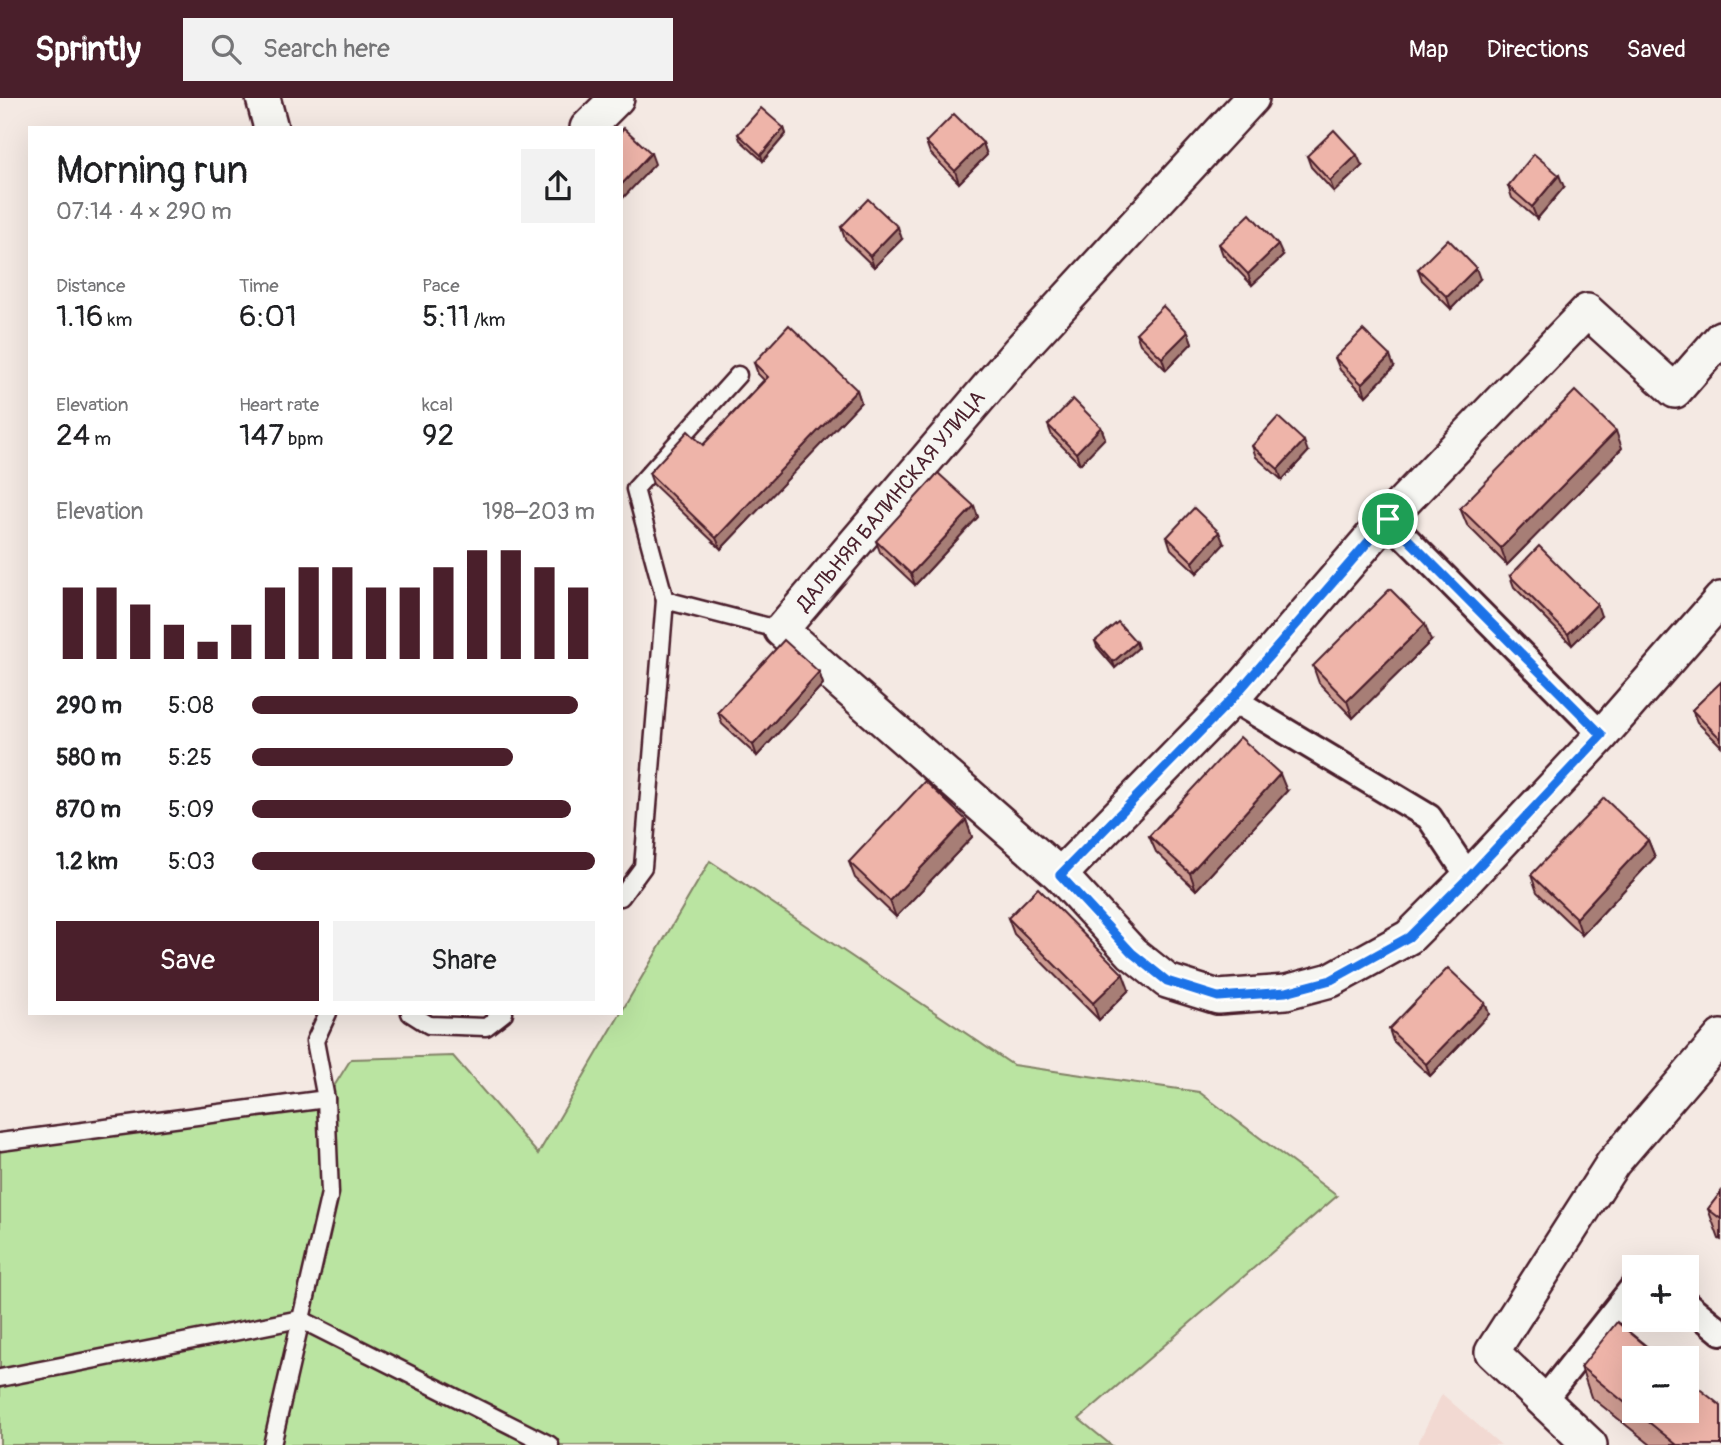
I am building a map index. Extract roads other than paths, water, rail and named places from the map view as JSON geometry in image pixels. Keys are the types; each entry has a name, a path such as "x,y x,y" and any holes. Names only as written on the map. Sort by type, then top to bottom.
{"street":[{"path":"263,98 270,126"},
{"path":"589,126 617,98"},
{"name":"ДАЛЬНЯЯ БАЛИНСКАЯ УЛИЦА","path":"1252,98 1019,351 781,629 1060,875 1132,953 1167,981 1218,997 1286,992 1331,980 1409,937 1602,735 1721,599"},
{"path":"1060,875 1232,699 1388,519 1587,311 1675,391 1721,338"},
{"path":"1388,519 1602,735"},
{"path":"1232,699 1429,817 1469,877"},
{"path":"1590,1445 1492,1352 1613,1163 1721,1037"},
{"path":"1543,1401 1622,1301"},
{"path":"1699,1314 1721,1332"}],"lane":[{"path":"623,894 643,867 664,600 635,489 738,375"},
{"path":"664,600 781,629"},
{"path":"272,1445 330,1193 326,1100 315,1041 327,1015"},
{"path":"413,1015 429,1025 486,1027 501,1015"},
{"path":"0,1142 326,1100"},
{"path":"0,1378 300,1319 550,1445"}]}
